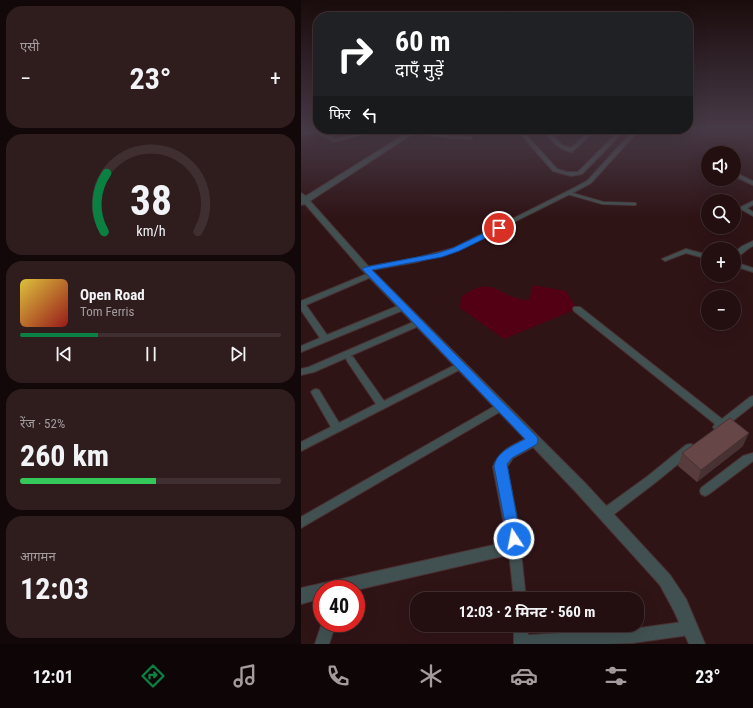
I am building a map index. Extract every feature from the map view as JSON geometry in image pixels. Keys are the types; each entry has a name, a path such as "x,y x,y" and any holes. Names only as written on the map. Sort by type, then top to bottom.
{"street":[{"path":"367,157 302,198 369,272 605,514 665,580 680,605 697,644"},
{"path":"543,157 555,170 561,173 574,175 580,173 596,157"},
{"path":"325,339 301,304 369,272 456,249 589,182 612,157"},
{"path":"741,177 753,182"},
{"path":"753,203 742,208 753,214"},
{"path":"741,250 753,243"},
{"path":"665,259 686,251 701,255"},
{"path":"741,266 753,270"},
{"path":"301,350 403,307"},
{"path":"577,309 722,424"},
{"path":"301,372 311,370 418,323"},
{"path":"350,359 382,406"},
{"path":"301,447 460,366"},
{"path":"316,392 337,429"},
{"path":"710,433 753,400"},
{"path":"301,523 500,407"},
{"path":"519,592 514,539 500,466 501,462 507,455 533,440"},
{"path":"605,514 653,479 697,443"},
{"path":"705,491 747,459 753,457"},
{"path":"365,582 503,551 514,543"},
{"path":"301,596 313,593"},
{"path":"521,632 521,643 632,636 690,628"},
{"path":"322,644 326,632"}],"lane":[{"path":"568,193 593,202 620,205 635,204"}],"shaded area":[{"path":"533,285 566,291 577,309 504,339 460,308 461,297 472,290 481,287 497,289 519,299 529,300"}],"building":[{"path":"730,418 749,433 701,470 682,453"}],"route":[{"path":"499,228 456,249 440,255 366,269 533,440 503,458 500,466 514,539"}]}
